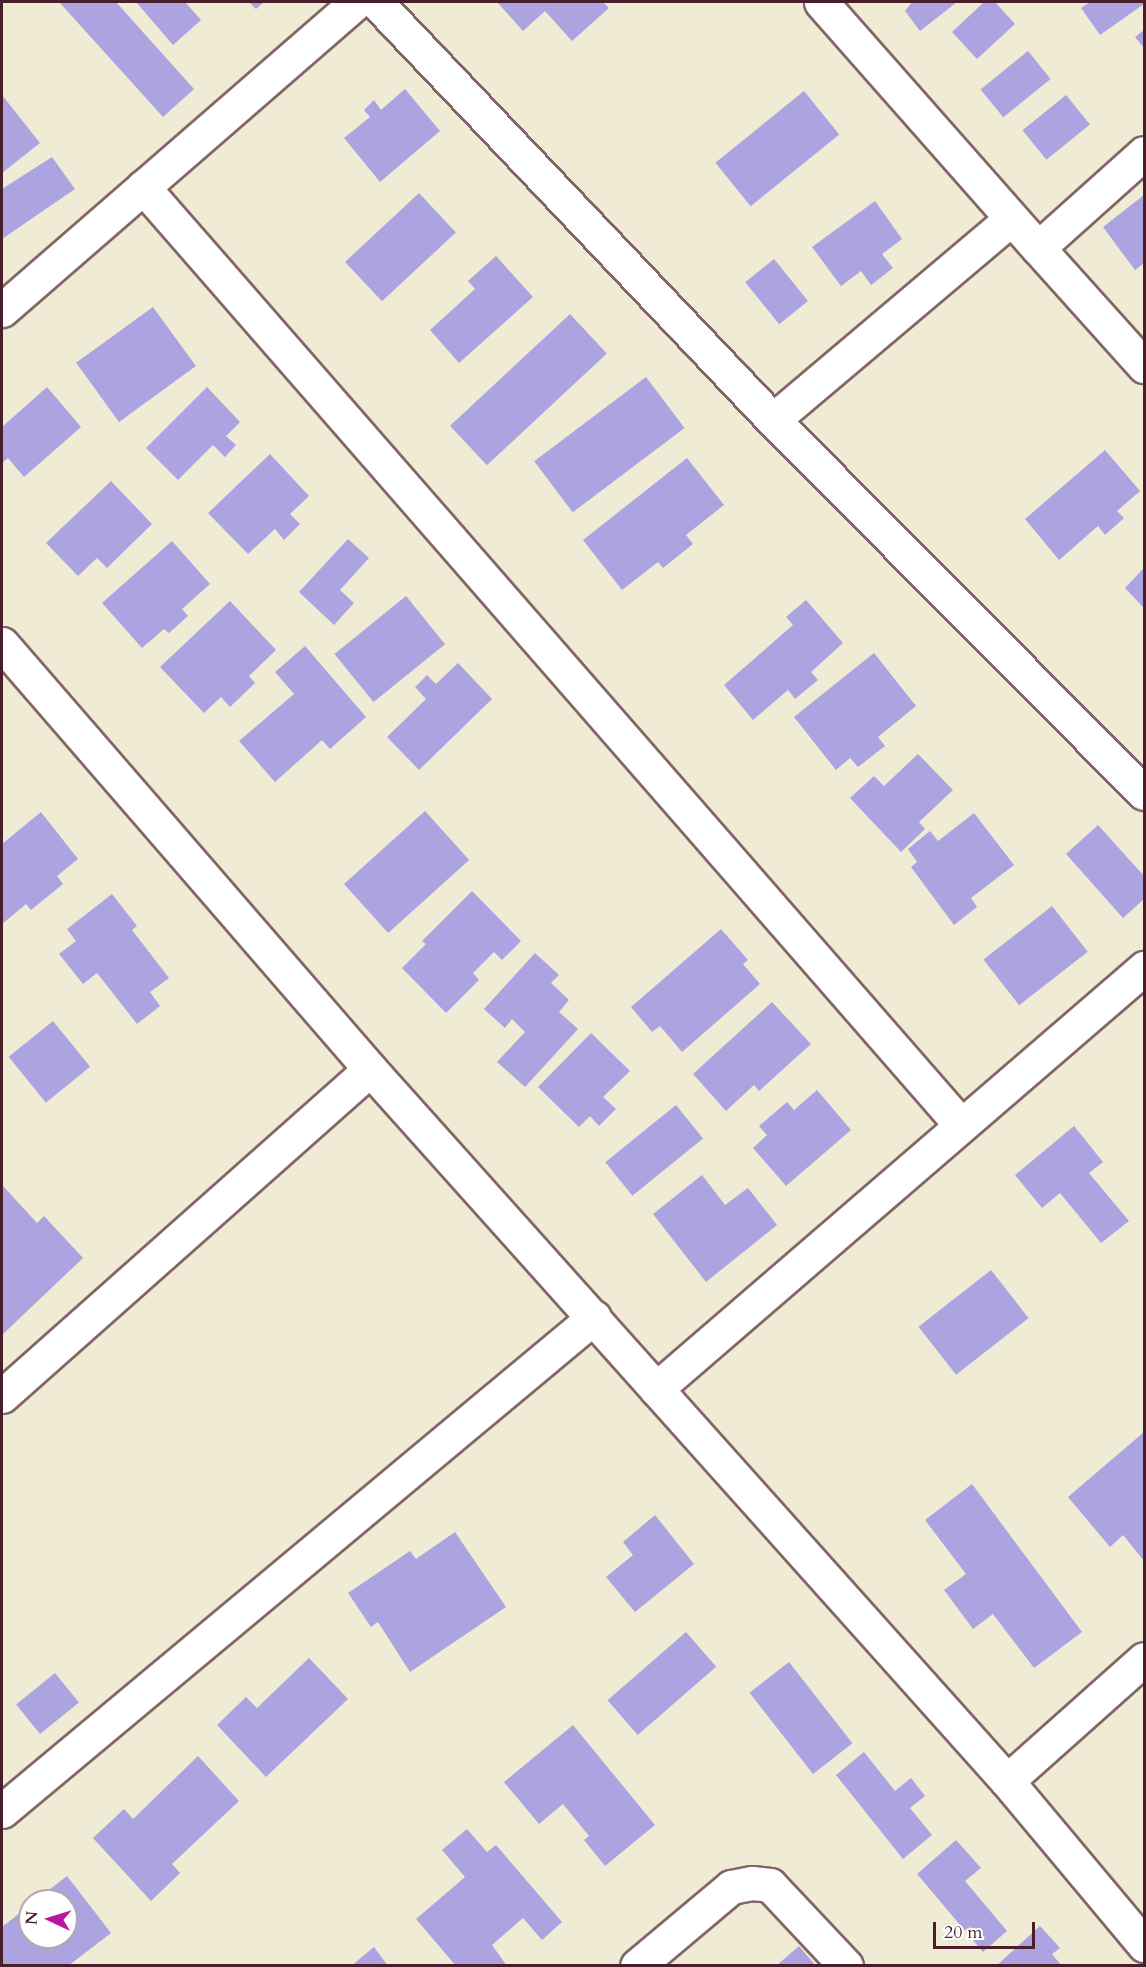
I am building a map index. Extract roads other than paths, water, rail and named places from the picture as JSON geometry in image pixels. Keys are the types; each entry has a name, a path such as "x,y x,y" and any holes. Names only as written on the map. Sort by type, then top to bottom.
{"street":[{"path":"2,310 356,2"},
{"path":"376,2 773,420 1144,793"},
{"path":"821,2 1011,219 1144,366"},
{"path":"1038,248 1144,153"},
{"path":"143,187 960,1124"},
{"path":"773,420 1011,219"},
{"path":"2,644 370,1069 1007,1781 1144,1945"},
{"path":"656,1389 960,1124 1144,968"},
{"path":"2,1396 370,1069"},
{"path":"2,1810 594,1317"},
{"path":"1007,1781 1144,1659"},
{"path":"637,1965 731,1887 752,1883 770,1884 846,1965"}]}
